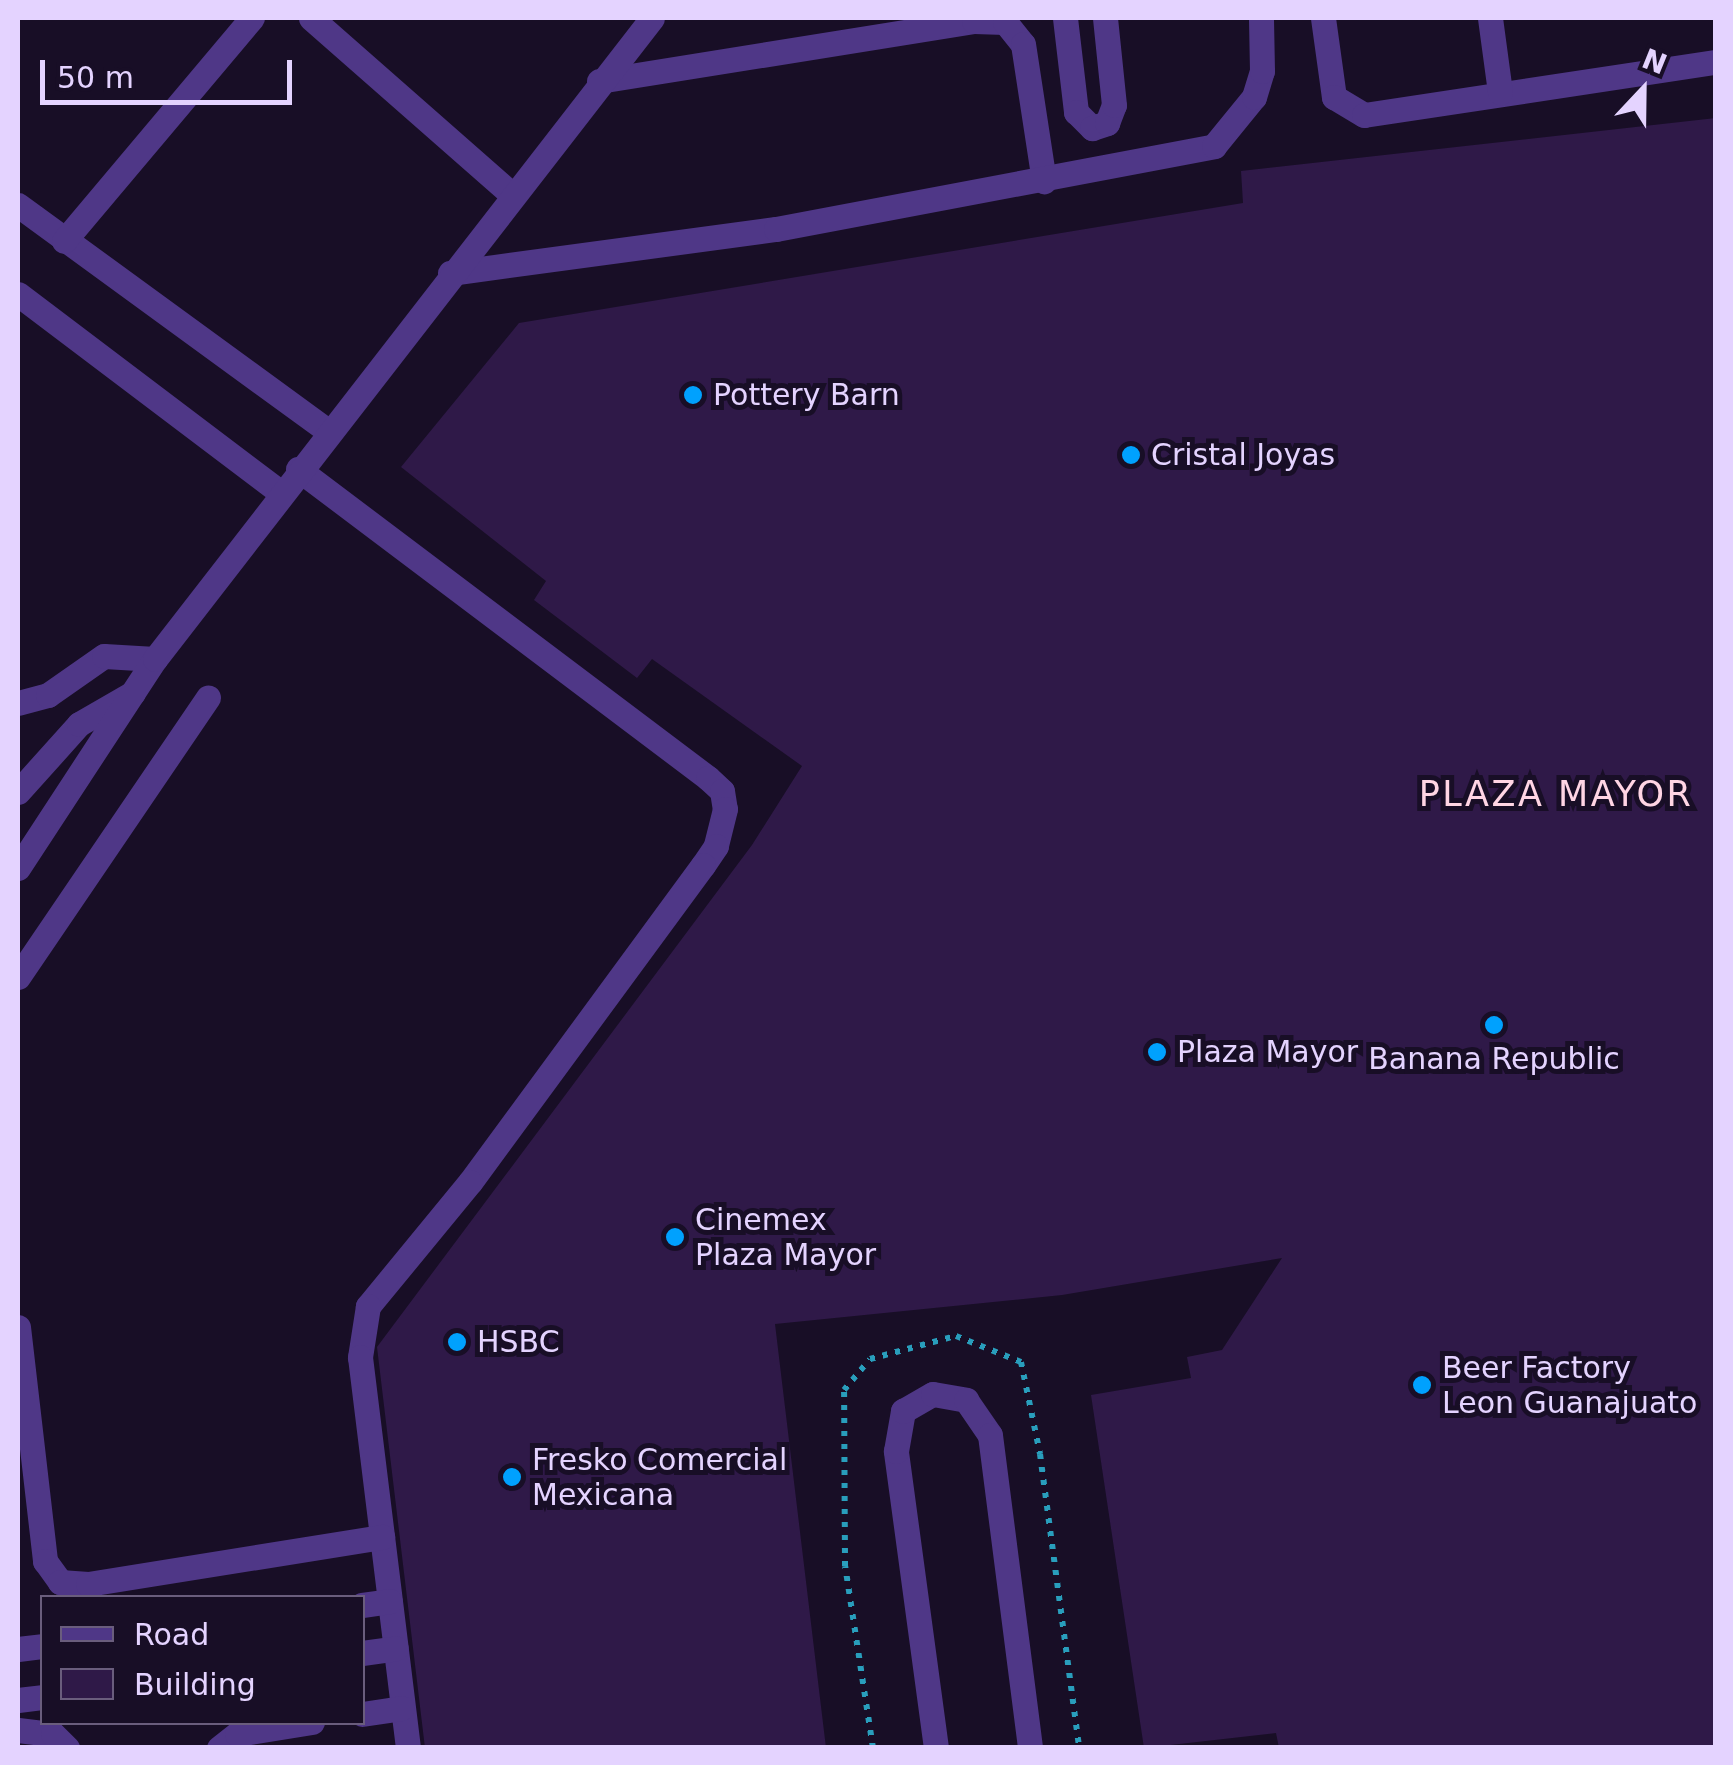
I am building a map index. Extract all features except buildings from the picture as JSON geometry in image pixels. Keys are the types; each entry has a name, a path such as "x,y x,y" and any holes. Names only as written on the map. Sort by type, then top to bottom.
{"lane":[{"path":"64,241 252,18"},
{"path":"311,18 511,194"},
{"path":"18,868 155,659 511,194 652,18"},
{"path":"1065,18 1076,112 1092,128 1108,123 1114,105 1104,18"},
{"path":"450,274 776,229 1214,146 1254,97 1262,71 1261,18"},
{"path":"1323,18 1334,98 1350,112 1386,113 1500,92 1716,62"},
{"path":"1490,18 1500,92"},
{"path":"599,81 974,21 1005,22 1024,44 1044,180"},
{"path":"18,206 328,432"},
{"path":"18,294 281,493"},
{"path":"298,469 708,778 722,791 725,808 716,846 703,865 470,1182 368,1306 360,1357 408,1748"},
{"path":"18,703 48,695 104,656 155,659"},
{"path":"18,792 80,724 132,693"},
{"path":"18,977 208,697"},
{"path":"18,1327 51,1574 75,1585 132,1587 382,1538"},
{"path":"936,1748 896,1451 903,1411 934,1394 966,1400 990,1435 1030,1748"},
{"path":"365,1604 390,1600"},
{"path":"365,1653 396,1648"},
{"path":"365,1714 402,1708"},
{"path":"220,1748 236,1734 293,1725"},
{"path":"18,1730 53,1734 67,1748"}],"path":[{"path":"873,1748 845,1566 844,1390 870,1360 956,1336 1021,1362 1040,1454 1079,1748"}],"place":[{"name":"Pottery Barn","path":"693,395"},
{"name":"Cristal Joyas","path":"1131,455"},
{"name":"Banana Republic","path":"1494,1025"},
{"name":"Plaza Mayor","path":"1157,1052"},
{"name":"Cinemex Plaza Mayor","path":"675,1237"},
{"name":"HSBC","path":"457,1342"},
{"name":"Beer Factory Leon Guanajuato","path":"1422,1385"},
{"name":"Fresko Comercial Mexicana","path":"512,1477"}],"district":[{"name":"PLAZA MAYOR","path":"1556,794"}]}
